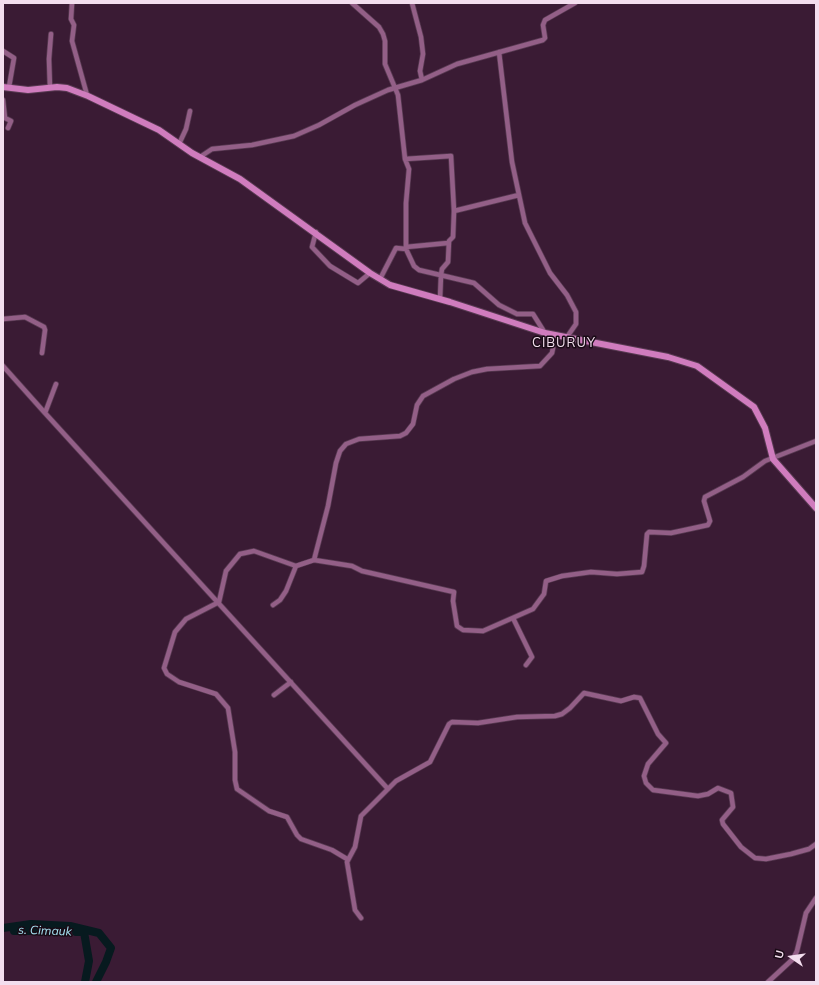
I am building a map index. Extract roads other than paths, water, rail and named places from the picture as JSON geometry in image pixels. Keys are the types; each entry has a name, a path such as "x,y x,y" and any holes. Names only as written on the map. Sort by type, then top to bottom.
{"street":[{"path":"72,3 71,19 74,25 72,41 87,95"},
{"path":"314,560 328,506 336,463 340,451 346,444 359,439 400,436 406,433 413,424 417,405 423,396 454,379 472,372 487,369 540,366 549,359 553,350 545,333 533,314 513,313 499,306 474,283 427,273 416,268 406,248 406,203 409,169 405,159 401,110 395,89 385,64 385,41 379,26 352,3"},
{"path":"412,3 421,38 423,54 420,71 422,80"},
{"path":"200,157 212,149 252,145 294,136 319,125 381,93 422,80 457,64 543,40 542,25 545,20 575,3"},
{"path":"50,88 49,59 51,34"},
{"path":"3,51 14,58 6,87 28,90 63,87 87,95 159,130 200,157 240,179 316,232 370,273 390,285 440,299 545,333 668,357 702,369 715,380 748,401 754,407 765,428 773,459 816,508"},
{"path":"498,52 512,162 526,227 550,273 567,295 575,312 576,324 567,337"},
{"path":"3,100 5,118 11,121 8,128"},
{"path":"179,144 186,129 190,111"},
{"path":"405,159 452,156 454,211 453,237 448,243 448,262 441,275 440,299"},
{"path":"454,211 519,195"},
{"path":"316,232 312,247 330,266 358,283 370,273"},
{"path":"380,279 396,248 448,243"},
{"path":"3,319 25,317 44,327 46,330 42,353"},
{"path":"3,366 388,789"},
{"path":"45,413 56,384"},
{"path":"347,859 332,850 301,839 297,835 287,817 269,811 237,788 235,780 235,752 228,708 216,694 179,682 165,672 164,668 171,638 178,627 192,616 219,602 226,571 240,554 254,551 296,566 314,560 352,566 362,571 454,592 452,601 456,626 463,630 483,632 535,607 544,594 545,582 558,577 591,572 618,574 642,572 644,566 647,534 649,532 671,532 708,525 710,521 704,501 706,497 743,477 765,461 816,441"},
{"path":"273,605 280,600 286,591 296,566"},
{"path":"513,618 532,657 526,665"},
{"path":"274,695 292,682"},
{"path":"361,918 355,910 347,870 347,859 351,856 355,847 361,816 396,780 410,771 430,762 449,724 452,722 478,723 518,717 555,716 562,714 570,708 584,693 621,701 638,697 666,743 645,769 644,776 649,787 653,790 698,796 708,794 718,788 731,793 733,807 722,820 723,824 741,847 755,858 766,859 780,856 809,849 816,844"},
{"path":"768,982 793,959 797,951 806,913 816,898"}],"waterway":[{"name":"s. Cimauk","path":"3,928 31,924 70,926 99,933 111,948 96,982"},
{"name":"s. Cimauk","path":"14,931 62,931"},
{"name":"s. Cimauk","path":"76,932 84,932 89,961 85,982"}],"district":[{"name":"CIBURUY","path":"564,343"}]}
